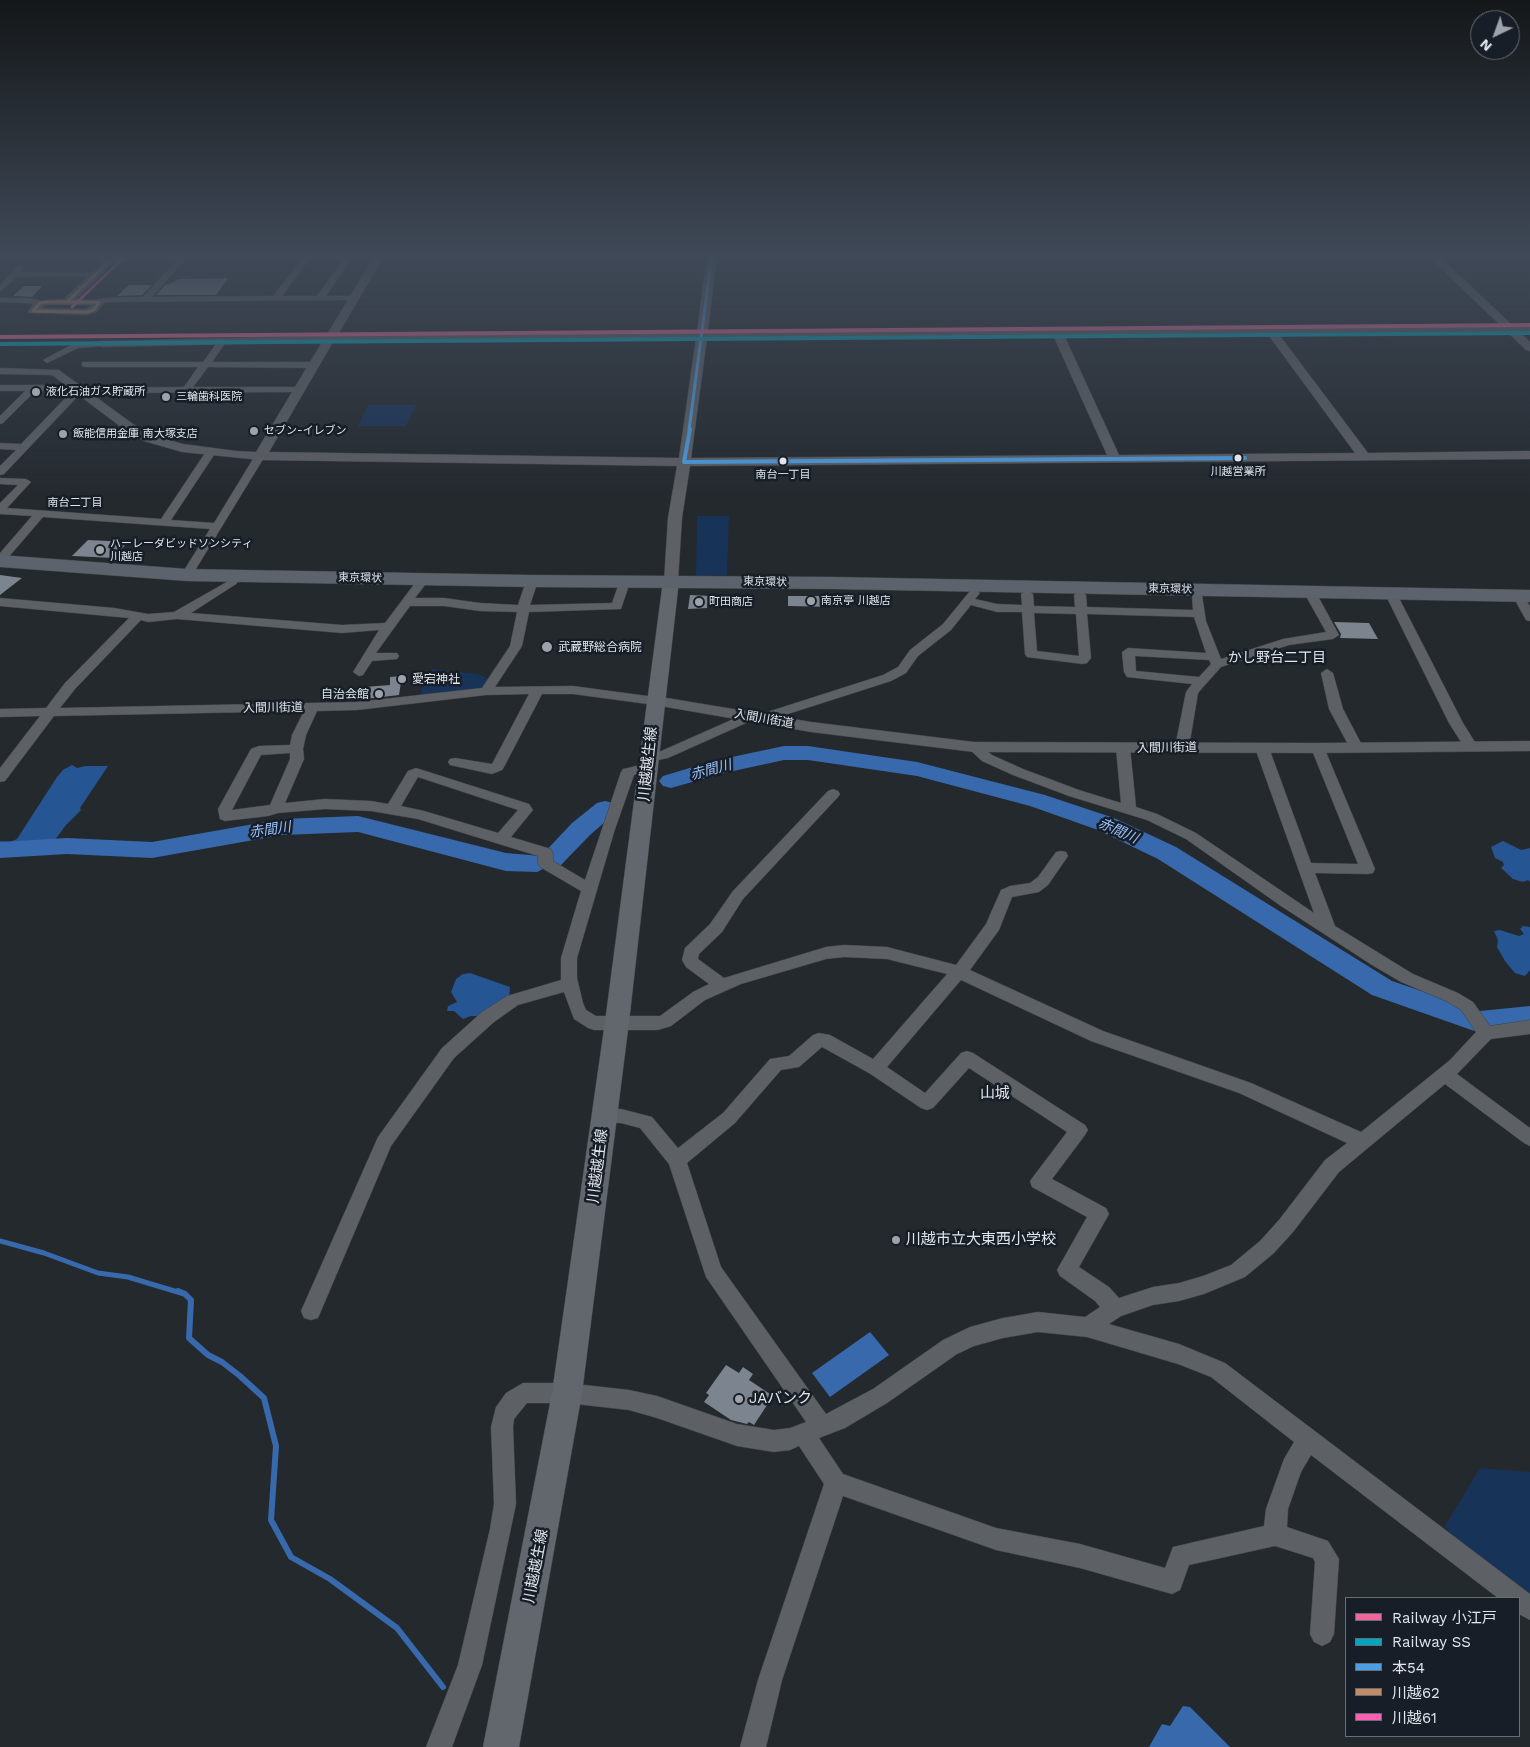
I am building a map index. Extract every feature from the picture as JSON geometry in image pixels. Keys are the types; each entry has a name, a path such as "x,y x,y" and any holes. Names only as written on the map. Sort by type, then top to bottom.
{"highway":[{"name":"東京環状","path":"1,562 187,575 1528,604"},
{"name":"東京環状","path":"1,562 133,579 232,582 622,588 670,585 1081,603 1199,605 1313,598 1528,604"}],"main road":[{"name":"川越越生線","path":"501,1747 567,1394 617,1022 670,585"}],"street":[{"path":"48,360 76,346 102,344 432,337"},
{"path":"670,585 675,518 692,416 701,337"},
{"path":"1059,337 1114,459"},
{"path":"1275,337 1365,456"},
{"path":"1519,337 1530,348"},
{"path":"187,575 329,339"},
{"path":"186,390 222,342"},
{"path":"0,472 23,446 102,344"},
{"path":"0,388 33,388 76,378 206,364 314,365"},
{"path":"0,371 53,371 76,378 186,390 299,390"},
{"path":"76,378 129,427 148,438 171,446 260,456 684,462 1530,455"},
{"path":"0,421 33,388"},
{"path":"0,446 23,446"},
{"path":"164,522 211,452"},
{"path":"0,481 26,482 0,510"},
{"path":"0,510 216,526"},
{"path":"1,562 40,514"},
{"path":"177,615 200,604 232,582"},
{"path":"359,672 388,626 419,585"},
{"path":"486,691 509,660 516,646 525,598 530,587"},
{"path":"407,602 444,602 480,607 523,609 617,606 622,588"},
{"path":"971,597 947,627 914,653 902,670 887,678 756,717 670,752 628,772 589,889 569,958 570,984 580,1014 594,1023 649,1023 665,1021 699,996 721,984 808,957 844,951 887,952 959,972 1097,1036 1245,1088 1362,1141"},
{"path":"1201,682 1132,674 1130,672 1128,652 1216,660 1287,642 1333,635 1313,598"},
{"path":"1394,600 1470,747"},
{"path":"0,602 114,612 148,618 177,615 342,629 388,626"},
{"path":"1028,602 1033,655 1083,660 1085,658 1081,603"},
{"path":"1199,605 1216,660"},
{"path":"0,778 49,712 76,680 137,617"},
{"path":"368,657 393,656"},
{"path":"1182,747 1192,692 1216,660"},
{"path":"1327,673 1336,709 1356,747"},
{"path":"456,762 492,770 497,767 538,689"},
{"name":"入間川街道","path":"0,713 312,707 393,703 486,691 538,689 573,690 865,734 974,747 1318,748 1530,746"},
{"path":"276,808 297,759 296,750 299,736 312,707"},
{"path":"974,747 987,758 1018,772 1152,817 1191,836 1328,929 1407,978 1428,989 1452,997 1468,1006 1479,1024"},
{"path":"1123,748 1129,810"},
{"path":"1262,748 1328,929"},
{"path":"1306,868 1368,869 1318,748"},
{"path":"296,750 259,750 256,752 224,814 225,816 268,811 276,808 325,804 392,809 419,814 546,853 546,863 550,867 589,889"},
{"path":"392,809 416,772 524,807 526,810 500,839"},
{"path":"721,984 692,963 689,956 691,952 716,928 738,895 833,794"},
{"path":"875,1068 959,972 993,926 1006,894 1010,891 1034,888 1042,881 1061,856"},
{"path":"312,1311 384,1142 448,1054 488,1017 513,1000 570,984"},
{"path":"1479,1024 1530,1027"},
{"path":"1087,1327 1115,1308 1152,1296 1179,1292 1204,1285 1238,1271 1286,1226 1332,1166 1445,1074 1479,1024"},
{"path":"677,1160 729,1118 776,1064 793,1062 819,1040 824,1040 875,1068 927,1102 967,1058 1079,1130 1039,1181 1099,1214 1067,1270 1102,1294 1115,1308"},
{"path":"1445,1074 1530,1138"},
{"path":"604,1116 622,1116 646,1122 677,1160 713,1271 813,1430 836,1482 770,1680 753,1747"},
{"path":"439,1747 470,1665 506,1504 502,1427 504,1416 514,1400 522,1394 567,1394 638,1403 757,1440 774,1441 813,1430 838,1420 880,1396 950,1347 970,1337 1003,1328 1038,1322 1087,1327 1179,1354 1209,1366 1515,1597"},
{"path":"1275,1535 1277,1509 1292,1467 1308,1439"},
{"path":"836,1482 996,1539 1080,1556 1172,1582 1181,1555 1275,1535 1320,1549 1326,1556 1322,1634"}],"shaded area":[{"path":"368,405 416,405 406,426 358,426"},
{"path":"697,516 729,516 727,575 696,576"},
{"path":"432,669 478,674 489,679 483,688 420,696 427,673"},
{"path":"72,765 77,768 108,766 80,808 81,810 66,825 51,845 43,849 16,847 0,851 0,841 10,842 17,839 57,777 63,770"},
{"path":"1503,841 1521,850 1530,848 1530,882 1528,880 1523,882 1513,879 1501,868 1504,865 1503,862 1495,858 1491,847"},
{"path":"1523,926 1530,927 1530,970 1525,976 1515,973 1505,961 1497,947 1498,940 1494,931 1500,930 1519,936 1524,934 1520,929"},
{"path":"470,973 510,987 509,999 484,1016 471,1016 463,1019 454,1011 447,1011 448,1006 457,1002 451,992 456,979 463,974"},
{"path":"870,1332 889,1355 830,1397 812,1373"},
{"path":"1480,1468 1530,1472 1530,1594 1451,1535 1445,1526"},
{"path":"1183,1706 1190,1707 1230,1747 1149,1747 1162,1724 1170,1726"}],"building":[{"name":"ハーレーダビッドソンシティ 川越店","path":"88,540 127,543 114,558 72,556"},
{"path":"0,575 22,578 0,595"},
{"name":"町田商店","path":"690,595 709,596 707,608 688,609"},
{"name":"南京亭 川越店","path":"788,596 834,596 834,607 788,606"},
{"path":"1334,622 1369,623 1378,639 1340,638 1341,634"},
{"name":"自治会館","path":"402,676 399,695 357,700 359,690 364,690 365,687 390,685 390,677"},
{"name":"JAバンク","path":"726,1365 739,1373 743,1367 753,1374 749,1380 773,1396 754,1425 749,1422 747,1424 731,1420 704,1402 709,1395 706,1393"}],"waterway":[{"name":"赤間川","path":"671,781 721,766 784,753 808,753 917,769 1037,800 1106,824 1167,853 1382,988 1480,1022 1530,1017"},
{"name":"赤間川","path":"551,860 581,829 605,809"},
{"name":"赤間川","path":"0,850 67,846 152,850 282,827 358,824 506,862 537,863"},
{"path":"0,1241 44,1253 98,1273 128,1277 181,1293"},
{"path":"178,1291 185,1294 191,1300 189,1338 208,1355 222,1362 240,1376 264,1398 276,1446 271,1520 291,1557 330,1579 397,1628 443,1687"}],"rail line":[{"name":"小江戸","path":"0,337 60,337"},
{"name":"SS","path":"0,344 1039,337"}],"transit line":[{"name":"本54","path":"684,462 702,337"},
{"name":"本54","path":"684,462 1245,458"}],"place":[{"name":"液化石油ガス貯蔵所","path":"36,392"},
{"name":"三輪歯科医院","path":"166,397"},
{"name":"セブン-イレブン","path":"254,431"},
{"name":"飯能信用金庫 南大塚支店","path":"63,434"},
{"name":"川越営業所","path":"1238,458"},
{"name":"南台一丁目","path":"783,461"},
{"name":"ハーレーダビッドソンシティ 川越店","path":"100,550"},
{"name":"南京亭 川越店","path":"811,601"},
{"name":"町田商店","path":"699,602"},
{"name":"武蔵野総合病院","path":"547,647"},
{"name":"愛宕神社","path":"402,679"},
{"name":"自治会館","path":"379,694"},
{"name":"川越市立大東西小学校","path":"896,1240"},
{"name":"JAバンク","path":"739,1399"}],"district":[{"name":"南台二丁目","path":"75,503"},
{"name":"かし野台二丁目","path":"1277,658"},
{"name":"山城","path":"995,1094"}]}
